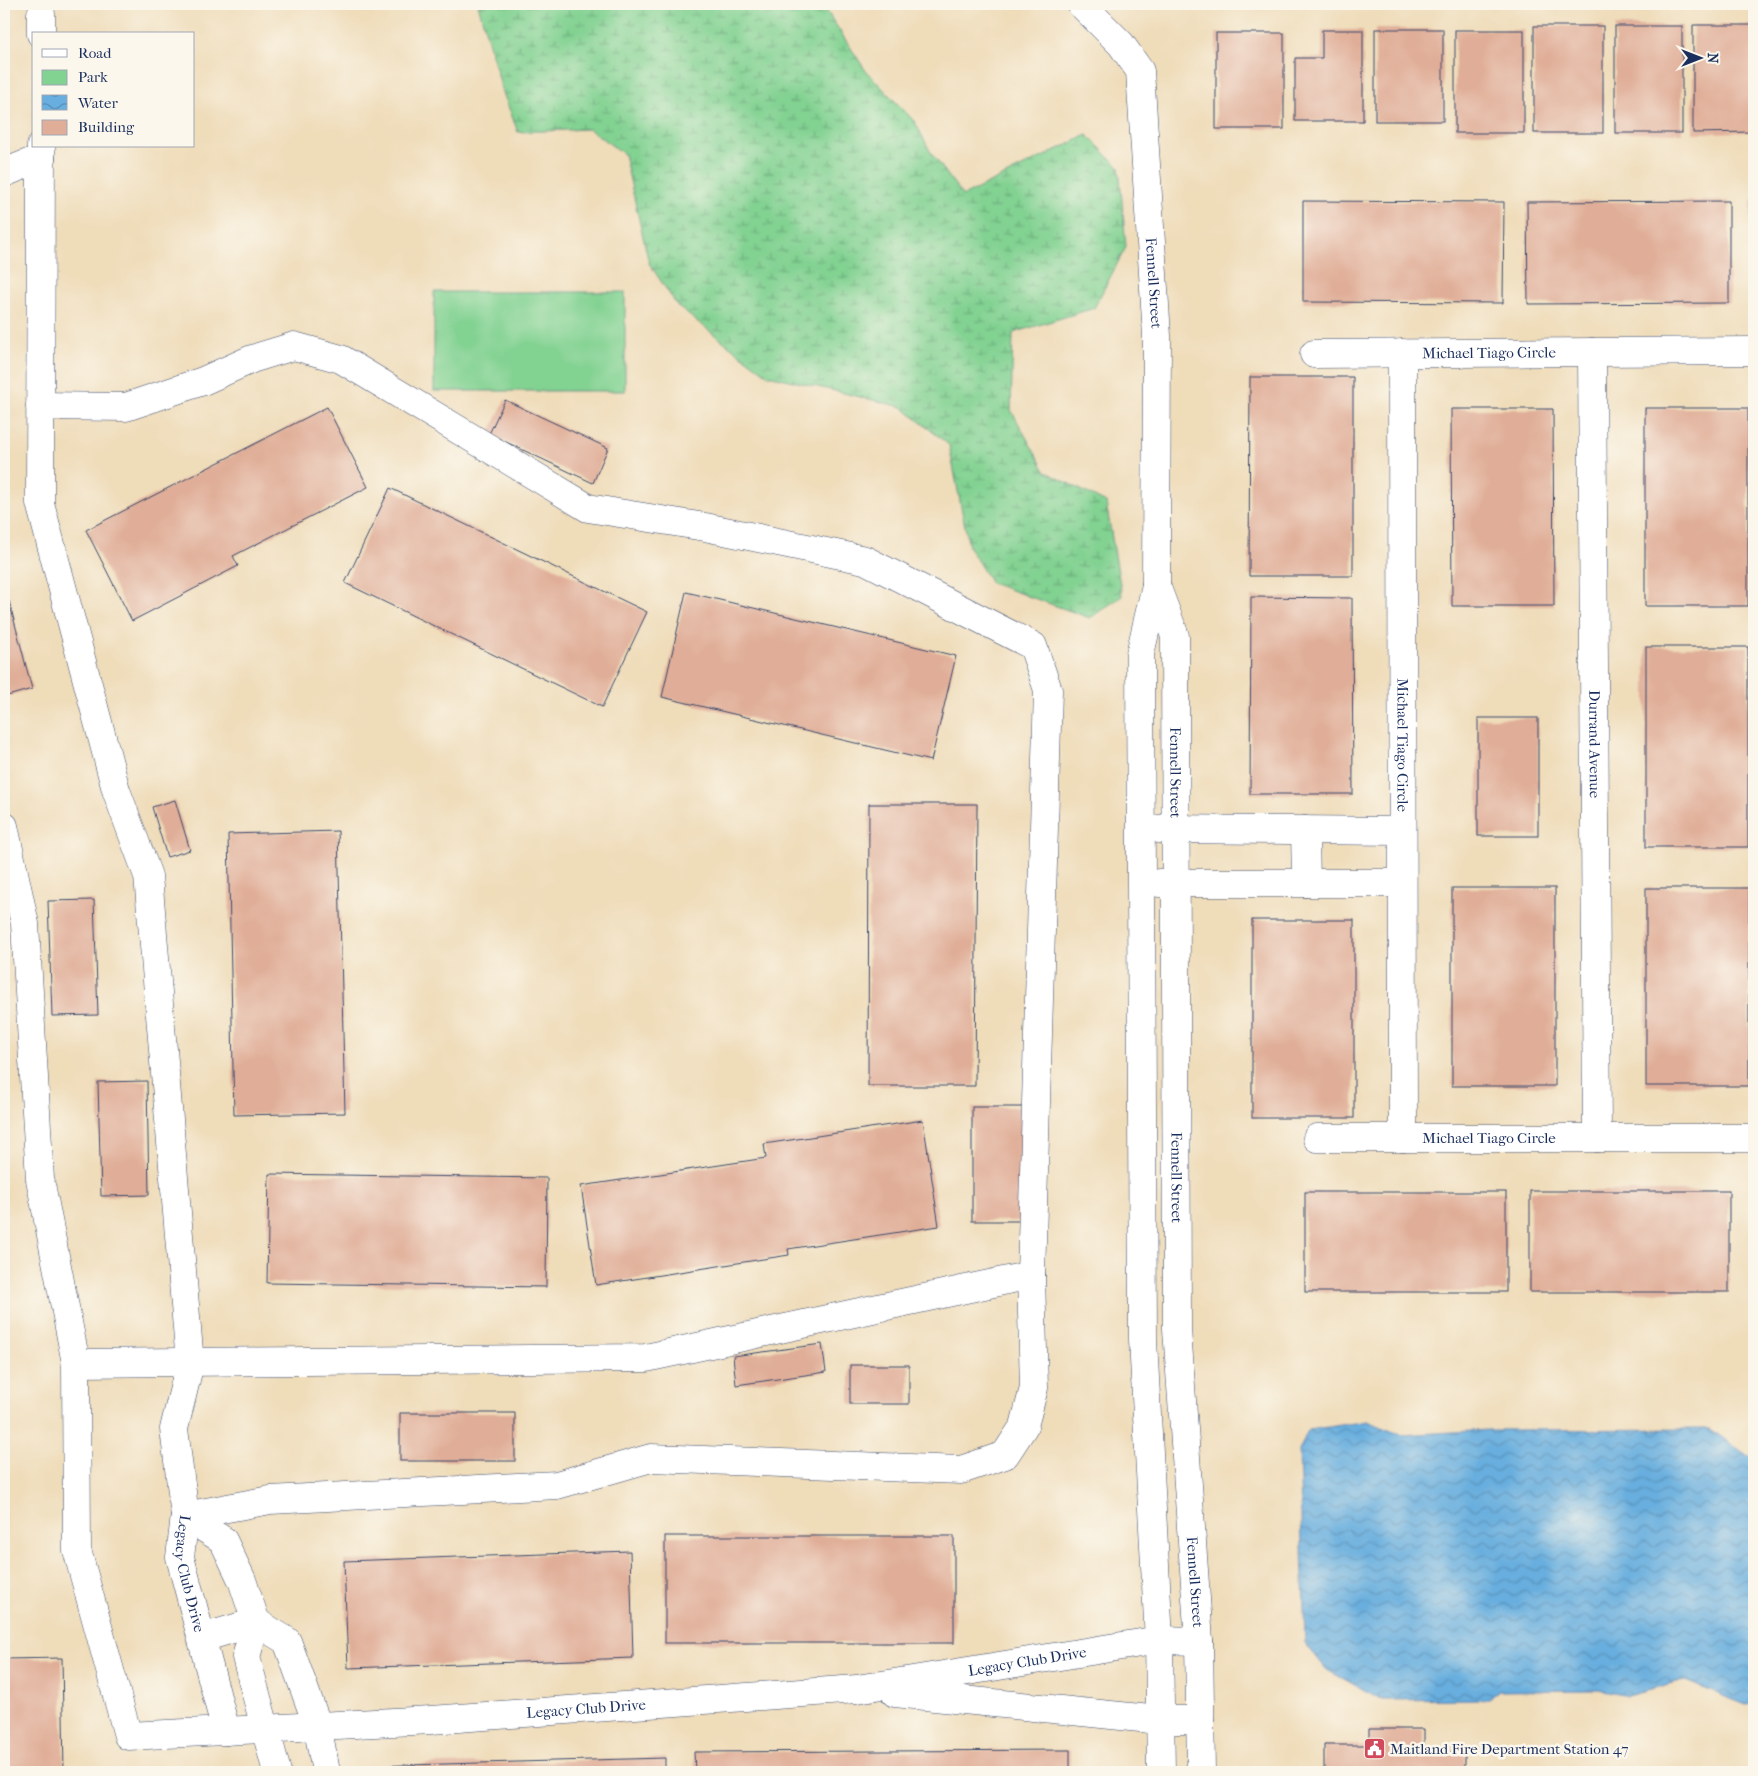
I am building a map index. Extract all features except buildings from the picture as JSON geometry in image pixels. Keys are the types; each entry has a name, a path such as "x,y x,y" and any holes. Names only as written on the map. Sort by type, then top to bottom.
{"street":[{"name":"Fennell Street","path":"1081,4 1121,44 1140,71 1157,336 1156,585 1140,654 1143,1340 1159,1640 1161,1772"},
{"path":"4,173 41,152 40,406 40,503 116,790 148,876 190,1362 174,1429 185,1516 270,1500 557,1485 651,1458 961,1470 1005,1455 1024,1426 1034,1388 1031,1275 1048,690 1033,646 865,560 705,527 588,508 341,359 294,346 252,359 203,381 126,407 40,406"},
{"name":"Michael Tiago Circle","path":"1754,351 1402,353 1403,1138 1754,1138"},
{"name":"Durrand Avenue","path":"1592,352 1597,1138"},
{"path":"1314,354 1402,353"},
{"name":"Fennell Street","path":"1156,585 1175,636 1177,1329 1199,1641 1200,1772"},
{"path":"4,826 25,924 40,1179 76,1362 646,1358 1031,1275"},
{"path":"1141,829 1402,831"},
{"path":"1304,830 1306,883"},
{"path":"1141,883 1402,883"},
{"path":"1317,1138 1403,1138"},
{"name":"Legacy Club Drive","path":"76,1362 77,1550 128,1736 317,1724 431,1720 857,1689 1159,1640 1199,1641"},
{"name":"Legacy Club Drive","path":"226,1731 180,1557 185,1516 223,1540 242,1580 256,1622"},
{"path":"256,1622 246,1657 277,1772"},
{"path":"202,1638 256,1622 286,1641 317,1724 326,1772"},
{"name":"Legacy Club Drive","path":"857,1689 1160,1720 1200,1720"}],"green space":[{"path":"478,4 822,4 866,71 915,122 930,151 963,196 1087,135 1119,167 1126,247 1094,308 1013,333 1011,410 1045,471 1106,503 1122,596 1090,618 991,583 969,547 949,445 902,407 768,375 678,307 649,263 624,154 589,129 518,132 502,90"},
{"path":"434,292 625,292 625,391 434,391"}],"water":[{"path":"1368,1421 1401,1435 1488,1430 1710,1429 1754,1460 1754,1704 1746,1705 1685,1681 1628,1696 1599,1690 1499,1691 1489,1699 1383,1700 1327,1670 1305,1643 1299,1451 1308,1430"}],"place":[{"name":"Maitland Fire Department Station 47","path":"1374,1749"}]}
